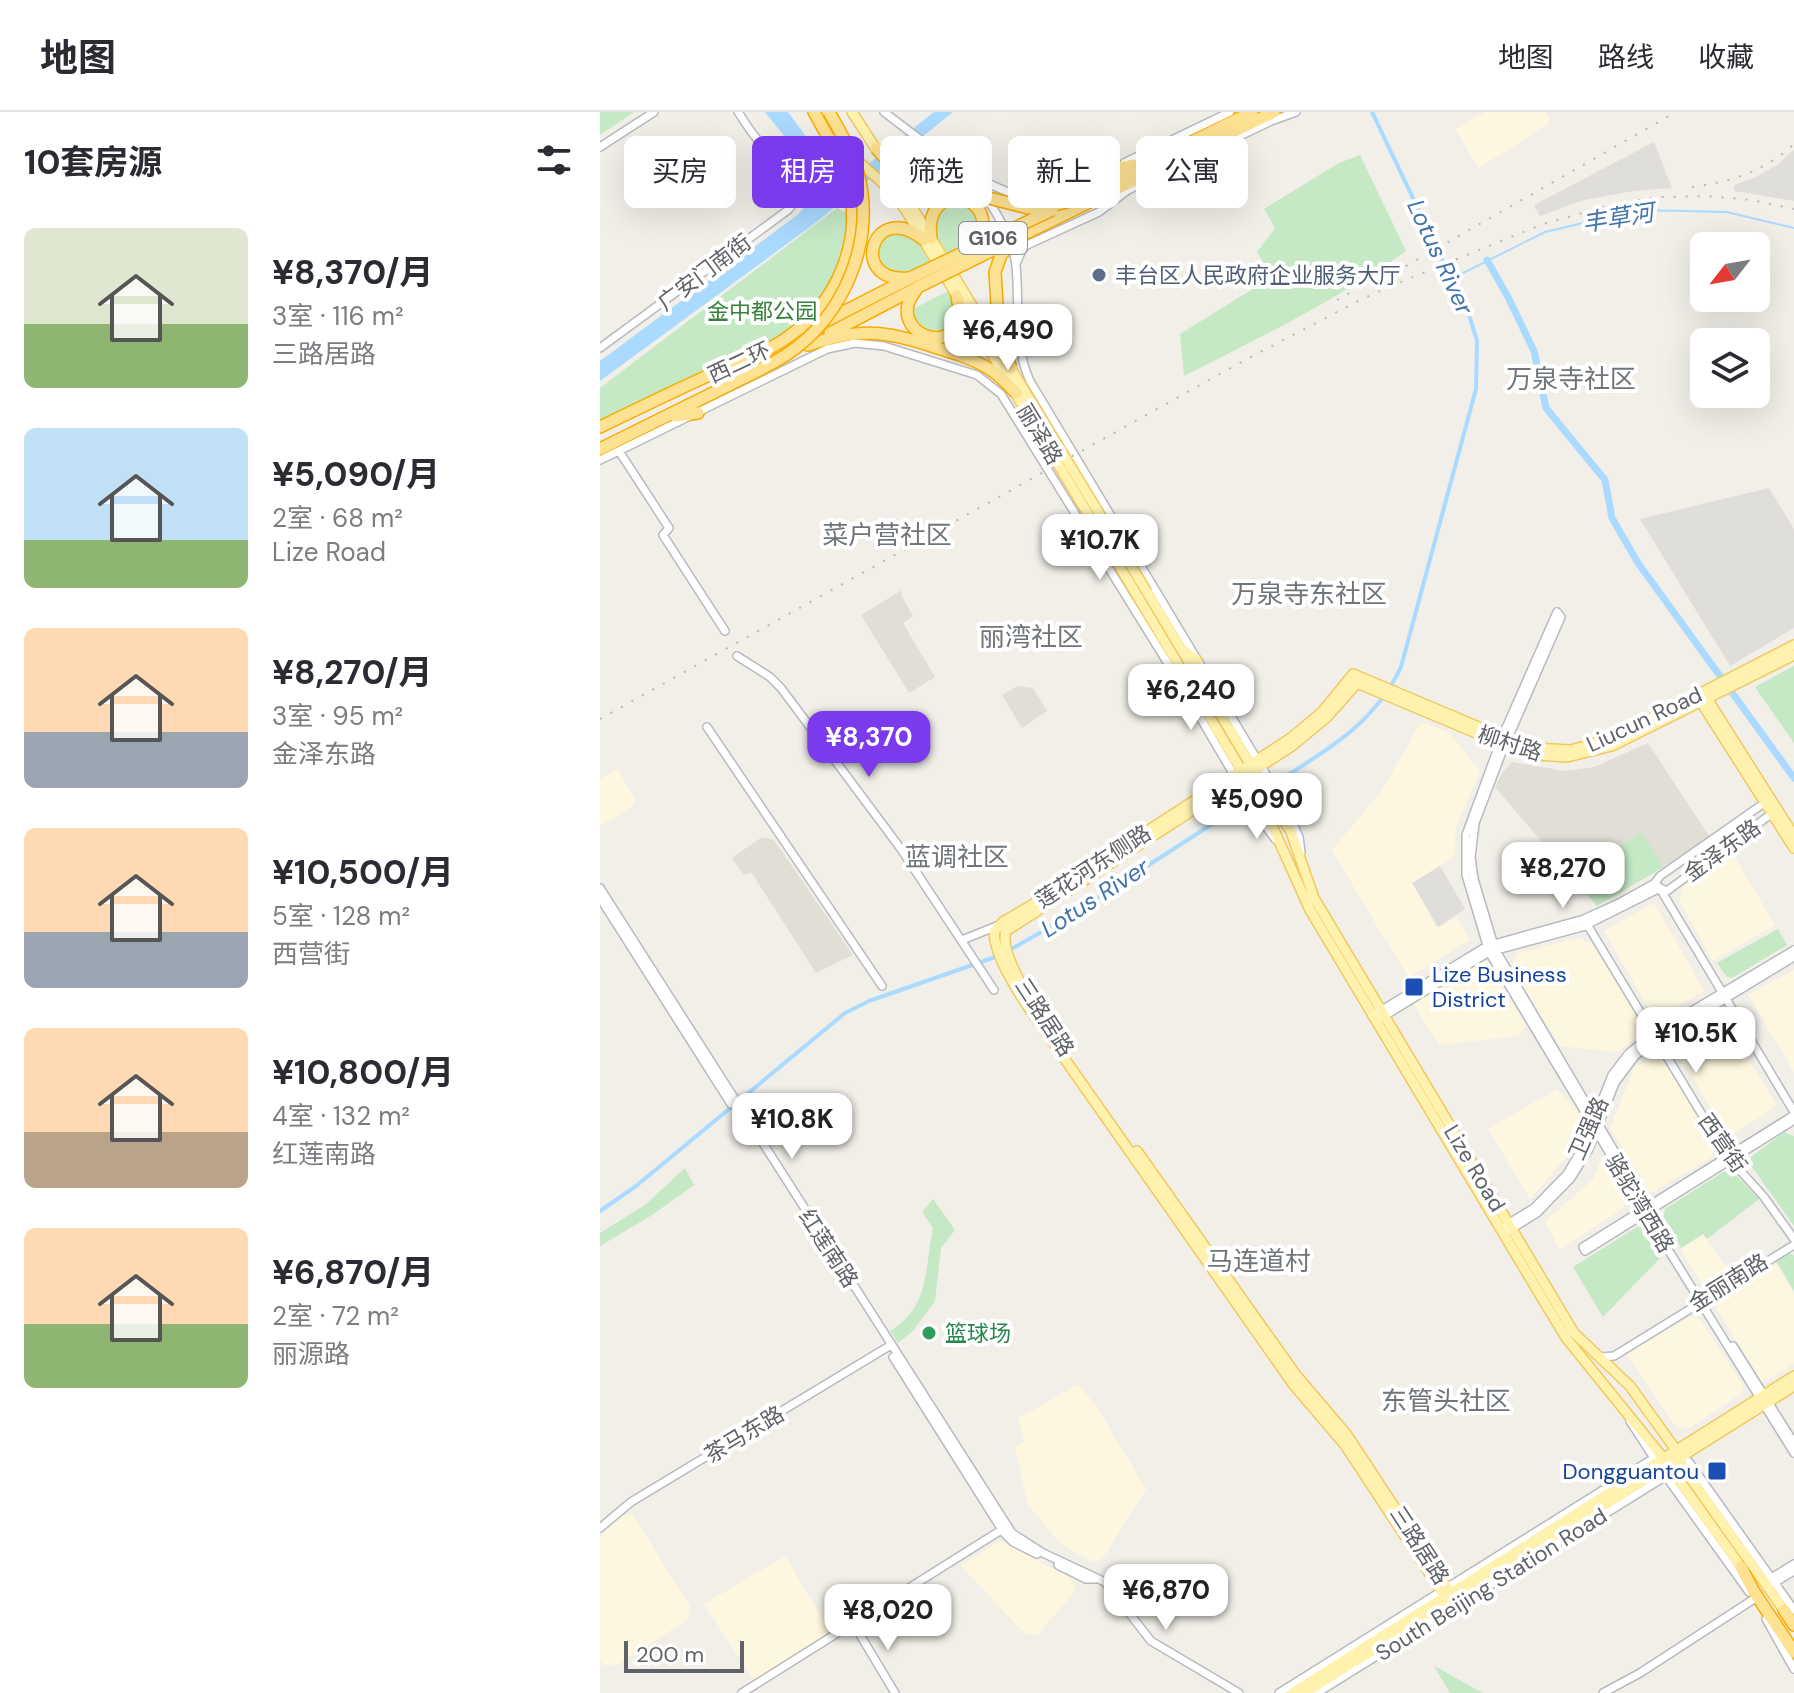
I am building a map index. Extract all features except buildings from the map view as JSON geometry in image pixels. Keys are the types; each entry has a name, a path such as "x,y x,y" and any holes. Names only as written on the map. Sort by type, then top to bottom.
{"highway":[{"name":"西二环","path":"600,427 782,342 814,315 830,295 844,266 852,238 851,194 843,166 814,112"},
{"name":"西二环","path":"600,449 787,355 813,332 844,292 856,262 862,201 857,169 829,112"},
{"name":"G106","path":"1209,136 1252,112"},
{"name":"G106","path":"1220,136 1274,112"},
{"path":"876,148 896,170 911,178 1008,203"},
{"name":"G106","path":"782,342 915,282 1023,241 1065,214 1136,176"},
{"path":"1128,190 1136,183"},
{"path":"957,296 958,322 951,332 939,338 928,338 918,333 907,312 915,282 883,274 872,260 873,244 883,232 897,227 906,227 927,239 933,211 939,204 962,199 971,203 983,220 980,236 969,250"},
{"name":"G106","path":"787,355 969,250 1057,208"},
{"path":"1011,368 999,339 995,272 1001,255 1023,241"},
{"path":"808,345 864,332 897,336 987,365 1016,393"},
{"path":"667,417 698,413"},
{"path":"1741,1567 1788,1638 1794,1655"},
{"path":"1789,1610 1794,1623"}],"main road":[{"name":"丽泽路","path":"852,112 891,173 957,296 1011,368 1142,595"},
{"name":"丽泽路","path":"820,124 846,152 886,186 927,239 1016,393 1142,595"},
{"name":"Lize Road","path":"1142,595 1165,645 1283,850 1300,891 1506,1229 1567,1339 1741,1567"},
{"name":"Lize Road","path":"1142,595 1178,645 1278,801 1314,898 1378,1016"},
{"path":"1165,645 1175,675"},
{"path":"1178,645 1197,661"},
{"path":"1702,697 1794,645"},
{"path":"1736,680 1794,655"},
{"name":"莲花河东侧路","path":"1002,928 1257,767 1309,724 1355,678"},
{"name":"Liucun Road","path":"1355,678 1504,741 1545,750 1581,749 1603,743 1702,697"},
{"path":"1702,697 1794,836"},
{"path":"1702,697 1794,848"},
{"name":"三路居路","path":"1002,928 994,935 1024,1001 1293,1384 1345,1445 1449,1596"},
{"name":"Lize Road","path":"1506,1229 1574,1333 1616,1372 1658,1423 1679,1454 1682,1466 1789,1610"},
{"path":"1292,1693 1662,1465 1764,1400 1794,1376"},
{"path":"1764,1400 1794,1386"},
{"path":"1644,1436 1654,1433 1658,1423"},
{"path":"1718,1504 1719,1518"},
{"path":"1305,1693 1449,1596"}],"street":[{"path":"600,147 654,112"},
{"path":"600,346 793,199 798,189 795,173 788,162 756,142 736,112"},
{"path":"884,112 917,136"},
{"path":"1120,166 1230,112"},
{"path":"1008,191 999,195 994,202 995,207 1015,242 1023,241 1099,212 1128,190 1296,112"},
{"path":"992,183 1008,191"},
{"path":"991,208 1011,243 1016,266"},
{"path":"1016,266 1023,241"},
{"name":"Lize Road","path":"1016,266 1020,346 1030,381 1257,767"},
{"path":"600,460 827,349 855,343 884,346 977,375 1020,346"},
{"name":"Lize Road","path":"977,375 1001,394 1241,778"},
{"path":"619,451 669,528 663,535 725,631"},
{"path":"1102,555 1126,540"},
{"path":"1557,612 1561,617 1504,741 1557,612"},
{"path":"737,656 770,677 781,688 850,779 994,990"},
{"path":"707,727 882,986"},
{"name":"骆驼湾西路","path":"1504,741 1472,812 1465,843 1469,888 1491,948 1701,1301 1794,1443"},
{"name":"金泽东路","path":"1660,884 1760,806"},
{"name":"金泽东路","path":"1378,1016 1491,948 1585,922 1660,884 1767,817"},
{"path":"1660,884 1794,1103"},
{"name":"红莲南路","path":"600,888 1006,1529"},
{"path":"600,898 724,1093 733,1102"},
{"name":"西营街","path":"1585,922 1728,1158 1764,1197 1794,1241"},
{"path":"962,940 1002,928"},
{"name":"卫强路","path":"1727,994 1794,950"},
{"name":"卫强路","path":"1506,1229 1537,1213 1560,1192 1580,1165 1595,1125 1619,1077 1655,1037 1794,957"},
{"path":"1584,1249 1794,1116 1727,994"},
{"name":"金丽南路","path":"1598,1357 1614,1356 1794,1241"},
{"name":"茶马东路","path":"600,1528 631,1502 889,1346"},
{"path":"1614,1356 1616,1372"},
{"name":"骆驼湾西路","path":"1764,1400 1794,1453"},
{"name":"Lize Road","path":"1628,1415 1634,1430 1662,1465 1754,1599 1794,1669"},
{"name":"Lize Road","path":"1679,1454 1689,1462 1773,1581 1789,1610"},
{"name":"South Beijing Station Road","path":"1279,1693 1449,1596 1662,1465"},
{"path":"749,1693 1006,1529 1043,1553 1109,1586 1151,1641 1239,1693"},
{"path":"1773,1581 1794,1564"},
{"path":"1773,1581 1794,1571"},
{"name":"South Beijing Station Road","path":"1317,1693 1449,1596"},
{"path":"1603,1693 1640,1673 1754,1599"},
{"path":"742,1693 854,1625"},
{"path":"854,1625 895,1693"},
{"path":"1308,1675 1329,1670"}],"shaded area":[{"path":"1485,112 1545,112 1550,119 1548,124 1479,168 1455,129"},
{"path":"1654,142 1672,188 1584,200 1540,216 1534,205"},
{"path":"1794,150 1794,201 1734,191 1734,185 1777,165"},
{"path":"1769,488 1794,529 1794,628 1730,666 1640,519"},
{"path":"902,590 901,595 913,616 903,623 935,677 909,693 861,615"},
{"path":"1018,686 1033,688 1047,711 1022,728 1002,695"},
{"path":"1425,723 1449,733 1480,771 1456,827 1454,857 1412,883 1431,915 1386,941 1332,850 1382,790 1420,724"},
{"path":"1648,743 1711,839 1597,906 1495,787 1512,762 1565,771 1594,767"},
{"path":"617,769 636,800 632,807 600,826 600,779"},
{"path":"762,837 774,840 853,955 816,973 751,872 744,875 732,858"},
{"path":"1734,856 1775,925 1713,961 1679,900 1683,886"},
{"path":"1440,866 1465,909 1438,927 1412,883"},
{"path":"1654,903 1704,991 1655,1019 1604,931"},
{"path":"1430,916 1438,928 1457,917 1470,940 1409,977 1387,942"},
{"path":"1578,938 1593,944 1642,1027 1639,1036 1617,1052 1560,1046 1512,968 1516,954"},
{"path":"1485,959 1526,1026 1519,1036 1439,1045 1411,1000"},
{"path":"1794,970 1794,1072 1748,995"},
{"path":"1715,1018 1725,1021 1776,1104 1727,1135 1677,1051 1676,1041"},
{"path":"1659,1054 1714,1144 1712,1157 1651,1193 1610,1128 1634,1068"},
{"path":"1557,1089 1586,1121 1567,1156 1530,1199 1488,1129"},
{"path":"1602,1157 1625,1198 1623,1208 1560,1250 1545,1221 1593,1180"},
{"path":"1703,1235 1732,1275 1711,1288 1701,1283 1681,1249"},
{"path":"1775,1262 1794,1294 1794,1363 1765,1382 1761,1381 1717,1309 1718,1298"},
{"path":"1691,1316 1700,1319 1743,1385 1742,1393 1690,1428 1676,1427 1627,1354"},
{"path":"1078,1384 1098,1409 1146,1489 1103,1558 1093,1562 1062,1545 1028,1505 1015,1447 1025,1441 1018,1419"},
{"path":"632,1514 690,1606 688,1619 616,1666 603,1665 600,1660 600,1536 622,1516"},
{"path":"1000,1541 1072,1579 1075,1591 1037,1635 1025,1634 961,1566"},
{"path":"785,1556 830,1632 754,1680 704,1604"}],"green space":[{"path":"600,112 634,112 600,135"},
{"path":"1360,155 1406,251 1325,302 1184,376 1180,334 1272,277 1257,252 1275,228 1264,209 1339,163"},
{"name":"金中都公园","path":"837,208 853,217 830,295 782,342 600,421 600,388"},
{"path":"944,208 966,208 973,213 978,224 975,236 968,244 946,255 935,231 935,217"},
{"path":"894,232 916,238 931,262 909,273 884,270 876,256 882,238"},
{"path":"948,291 956,305 952,326 939,334 917,327 911,310"},
{"path":"1794,666 1794,743 1755,687"},
{"path":"1642,832 1663,867 1597,906 1573,878 1585,870 1576,855 1596,844 1604,855"},
{"path":"1778,929 1787,945 1732,978 1727,977 1717,963"},
{"path":"1784,1132 1794,1136 1794,1226 1750,1164 1751,1157"},
{"path":"685,1168 694,1185 600,1246 600,1233 645,1205"},
{"path":"1732,1171 1759,1199 1707,1239 1703,1234 1681,1248 1663,1219 1665,1209 1723,1172"},
{"path":"933,1199 955,1230 941,1248 935,1301 913,1331 898,1343 890,1331 913,1310 924,1286 933,1228 922,1212"},
{"path":"1637,1227 1647,1229 1663,1255 1603,1317 1573,1267"},
{"path":"1788,1254 1794,1255 1794,1291 1776,1261"},
{"path":"1434,1666 1483,1693 1450,1693"}],"water":[{"path":"765,112 788,112 806,136 784,136"},
{"path":"934,112 953,112 923,136 904,136"},
{"path":"880,155 880,171 864,184 864,167"},
{"path":"802,208 834,208 600,381 600,361 796,216"}],"waterway":[{"name":"Lotus River","path":"1272,785 1329,748 1362,721 1390,688 1401,667 1476,389 1477,341 1470,318 1372,112"},
{"name":"丰草河","path":"1451,279 1545,232 1638,210 1727,212 1794,228"},
{"path":"1487,260 1534,351 1546,408 1605,480 1612,518 1638,563 1794,778"},
{"name":"Lotus River","path":"1008,951 1071,915 1248,801"},
{"name":"Lotus River","path":"600,1211 636,1186 845,1013 869,1001 1001,955"}],"railway":[{"path":"1385,278 1676,112"},
{"path":"1692,187 1747,174 1794,144"},
{"path":"600,719 1245,360 1360,300 1408,279 1543,224 1618,203 1657,197 1707,196 1752,200 1794,209"},
{"path":"1337,300 1393,269"}],"place":[{"name":"丰台区人民政府企业服务大厅","path":"1099,275"},
{"name":"Lize Business District","path":"1414,987"},
{"name":"篮球场","path":"929,1333"},
{"name":"Dongguantou","path":"1717,1471"}],"district":[{"name":"万泉寺社区","path":"1571,379"},
{"name":"菜户营社区","path":"887,535"},
{"name":"万泉寺东社区","path":"1309,594"},
{"name":"丽湾社区","path":"1031,637"},
{"name":"蓝调社区","path":"957,857"},
{"name":"马连道村","path":"1259,1261"},
{"name":"东管头社区","path":"1446,1401"}]}
